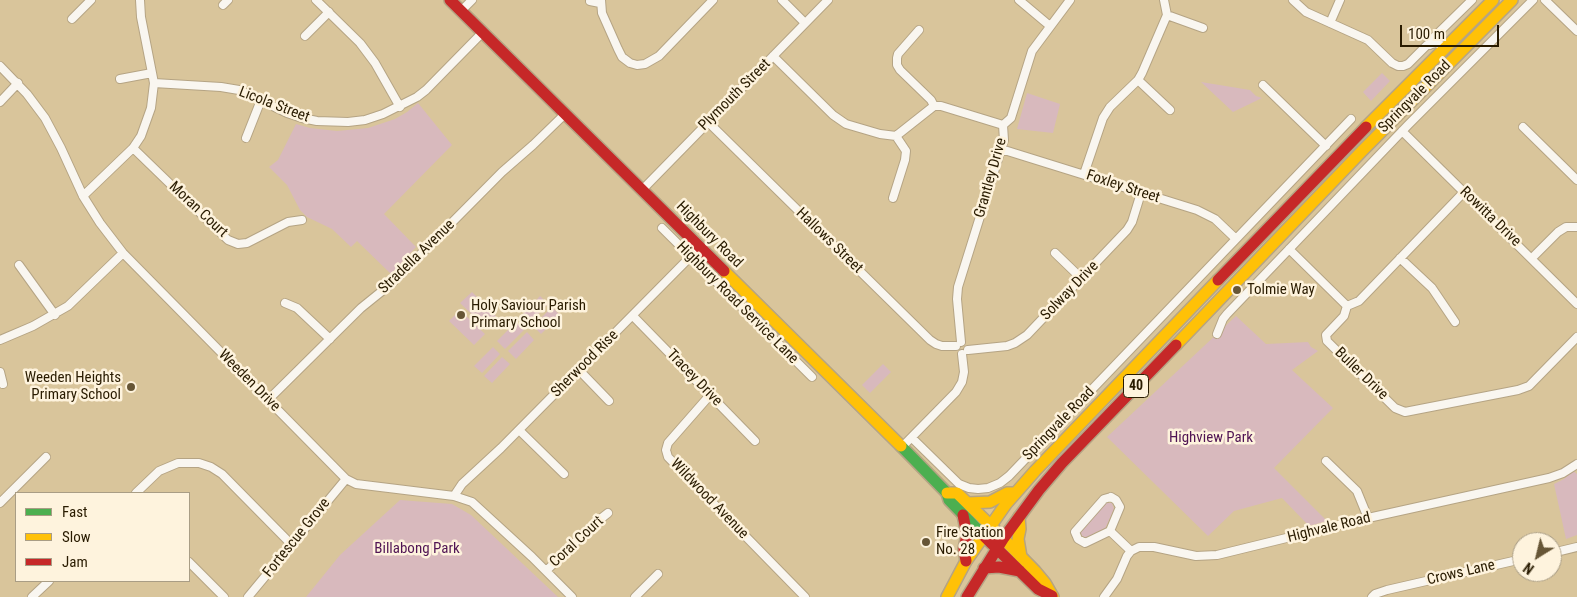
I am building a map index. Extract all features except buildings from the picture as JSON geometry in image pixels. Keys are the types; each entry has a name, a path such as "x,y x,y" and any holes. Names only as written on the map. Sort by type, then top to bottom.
{"main road":[{"name":"Highbury Road","path":"450,0 902,447 947,493 949,500 983,535 1022,557 1045,583 1053,597"},
{"name":"Springvale Road","path":"946,597 966,561 990,525 1015,493 1047,458 1319,175 1436,48 1493,0"},
{"name":"Springvale Road","path":"967,597 1000,544 1057,468 1329,184 1512,0"},
{"name":"Highbury Road","path":"947,493 957,493 990,525 1000,544 1020,571 1038,588 1053,597"},
{"path":"968,504 990,502 1007,493 1015,493"},
{"path":"963,515 967,535 964,550 966,561"},
{"path":"1019,517 1020,529 1018,539 1022,557"},
{"path":"984,568 1000,567 1020,571"}],"street":[{"path":"72,19 91,0"},
{"path":"83,196 133,148 151,108 154,83 141,17 140,0"},
{"path":"316,0 365,50 375,63 400,107"},
{"path":"461,11 472,0"},
{"path":"590,1 601,1 602,13 622,57 630,63 637,65 645,64 659,56 713,0"},
{"path":"782,0 806,23"},
{"name":"Plymouth Street","path":"642,190 828,0"},
{"path":"1019,0 1050,26"},
{"name":"Grantley Drive","path":"958,343 958,287 1002,149 1004,140 1003,125 1011,118 1032,51 1070,0"},
{"path":"1084,174 1103,118 1110,107 1138,80 1167,15 1164,0"},
{"path":"1293,0 1304,10 1330,23 1340,0"},
{"name":"Springvale Road","path":"1448,64 1432,39 1472,0"},
{"name":"Springvale Road","path":"1217,334 1227,314 1402,131 1533,0"},
{"path":"1545,0 1577,31"},
{"path":"305,36 328,12"},
{"path":"1167,15 1203,28"},
{"name":"Springvale Road","path":"1330,23 1368,40 1394,64 1399,66 1408,64 1424,48 1436,48"},
{"path":"919,30 898,54 896,58 897,65 931,100 934,106"},
{"name":"Licola Street","path":"154,83 221,86 240,90 287,113 302,118 332,122 365,120 400,107 417,97 482,33"},
{"path":"773,56 833,115 846,124 880,134 896,136 934,106 942,106 1003,125"},
{"name":"Weeden Drive","path":"0,66 37,106 49,125 83,196 100,223 123,253 346,479 356,484 465,499 477,506 572,597"},
{"path":"120,79 152,73"},
{"path":"1138,80 1170,110"},
{"path":"0,102 18,84"},
{"path":"1263,85 1326,146"},
{"path":"246,138 261,100"},
{"name":"Stradella Avenue","path":"268,400 361,308 392,283 502,172 533,146 565,114"},
{"name":"Springvale Road","path":"912,438 956,482 969,488 988,488 1009,476 1351,119"},
{"name":"Hallows Street","path":"708,122 930,340 942,346 958,343"},
{"path":"1523,127 1577,180"},
{"name":"Rowitta Drive","path":"1402,131 1577,304"},
{"path":"893,198 906,151 896,136"},
{"name":"Moran Court","path":"133,148 228,240 238,244 247,243 288,222 302,220"},
{"name":"Foxley Street","path":"1002,149 1204,213 1215,220 1236,239"},
{"path":"1319,175 1341,195"},
{"name":"Buller Drive","path":"1464,192 1359,301 1347,306 1344,316 1326,335 1327,340 1395,408 1405,412 1414,412 1529,386 1577,337"},
{"name":"Solway Drive","path":"965,352 1004,347 1019,341 1027,335 1127,230 1132,222 1142,193"},
{"path":"1532,258 1558,232 1566,227 1577,227"},
{"name":"Highbury Road Service Lane","path":"662,228 812,377"},
{"name":"Sherwood Rise","path":"454,496 462,484 519,430 700,247"},
{"path":"1289,249 1347,306"},
{"path":"0,340 55,315 68,306 123,253"},
{"path":"1055,253 1082,278"},
{"path":"1400,258 1432,288 1455,322"},
{"path":"19,264 55,315"},
{"path":"1201,275 1223,296"},
{"path":"285,303 298,308 330,339"},
{"name":"Tracey Drive","path":"633,316 755,441"},
{"path":"902,447 956,392 962,382 965,352 956,350 958,343"},
{"path":"579,370 610,401"},
{"path":"0,372 3,384"},
{"name":"Wildwood Avenue","path":"710,395 668,443 666,450 668,457 806,597"},
{"path":"519,430 564,474"},
{"path":"0,503 46,457"},
{"path":"1326,461 1357,491 1368,518"},
{"path":"137,492 159,471 178,463 199,463 211,467 222,474 292,545"},
{"name":"Highvale Road","path":"1131,551 1139,547 1148,546 1196,556 1211,556 1368,518 1556,476 1577,464"},
{"name":"Fortescue Grove","path":"248,597 346,479"},
{"path":"465,499 469,479"},
{"path":"1112,497 1120,507 1110,531 1085,543 1078,540 1075,532 1104,499 1112,497"},
{"name":"Coral Court","path":"546,571 594,524 608,514"},
{"path":"1104,597 1131,551 1110,531"},
{"path":"1562,551 1577,547"},
{"name":"Crows Lane","path":"1372,597 1387,590 1512,561"},
{"path":"190,563 224,597"},
{"path":"635,597 658,574"},
{"path":"32,597 47,582"}],"green space":[{"path":"1382,73 1390,81 1371,101 1363,92"},
{"path":"1201,82 1250,90 1256,96 1262,98 1233,112"},
{"path":"1027,93 1060,104 1053,133 1017,129"},
{"path":"418,103 452,145 384,214 416,247 391,274 357,241 351,247 332,229 307,217 300,210 287,185 269,167 278,160 296,124 310,128 337,131 368,128 395,119"},
{"path":"472,292 496,316 485,327 460,303"},
{"path":"540,296 548,304 530,323 522,315"},
{"path":"552,307 560,315 541,334 533,326"},
{"path":"460,310 485,334 474,345 449,321"},
{"name":"Highview Park","path":"1236,316 1266,344 1308,342 1311,347 1318,351 1292,370 1333,408 1274,468 1327,521 1309,526 1282,498 1234,511 1208,536 1107,437"},
{"path":"516,322 524,330 505,349 497,341"},
{"path":"527,332 534,340 516,359 508,351"},
{"path":"493,347 500,354 482,373 474,366"},
{"path":"502,357 510,364 492,383 484,376"},
{"path":"883,364 891,372 870,393 862,385"},
{"path":"1573,471 1577,474 1577,535 1566,539 1554,484 1564,479"},
{"name":"Billabong Park","path":"400,500 452,504 471,515 558,597 306,597 340,555"},
{"path":"1106,503 1112,503 1114,509 1105,529 1096,532 1088,538 1082,536 1080,530"}],"traffic: fast":[{"path":"901,446 947,493 949,500 983,535"}],"traffic: slow":[{"path":"1366,127 1493,0"},
{"path":"1176,345 1362,151 1512,0"},
{"path":"724,271 901,446"},
{"path":"947,597 966,561 1006,504 1035,471 1218,280"},
{"path":"947,493 957,493 990,525"},
{"path":"968,503 990,502 1007,493 1015,493"},
{"path":"1019,517 1020,529 1018,539 1021,557"},
{"path":"990,525 1035,571 1053,597"}],"traffic: jam":[{"path":"450,0 724,271"},
{"path":"1218,280 1366,127"},
{"path":"967,597 1003,539 1039,490 1062,463 1176,345"},
{"path":"963,515 967,535 964,549 966,561"},
{"path":"983,535 1038,589 1052,596"},
{"path":"984,568 999,567 1020,571"}],"place":[{"name":"Tolmie Way","path":"1237,290"},
{"name":"Holy Saviour Parish Primary School","path":"461,315"},
{"name":"Weeden Heights Primary School","path":"131,387"},
{"name":"Fire Station No. 28","path":"926,542"}]}
